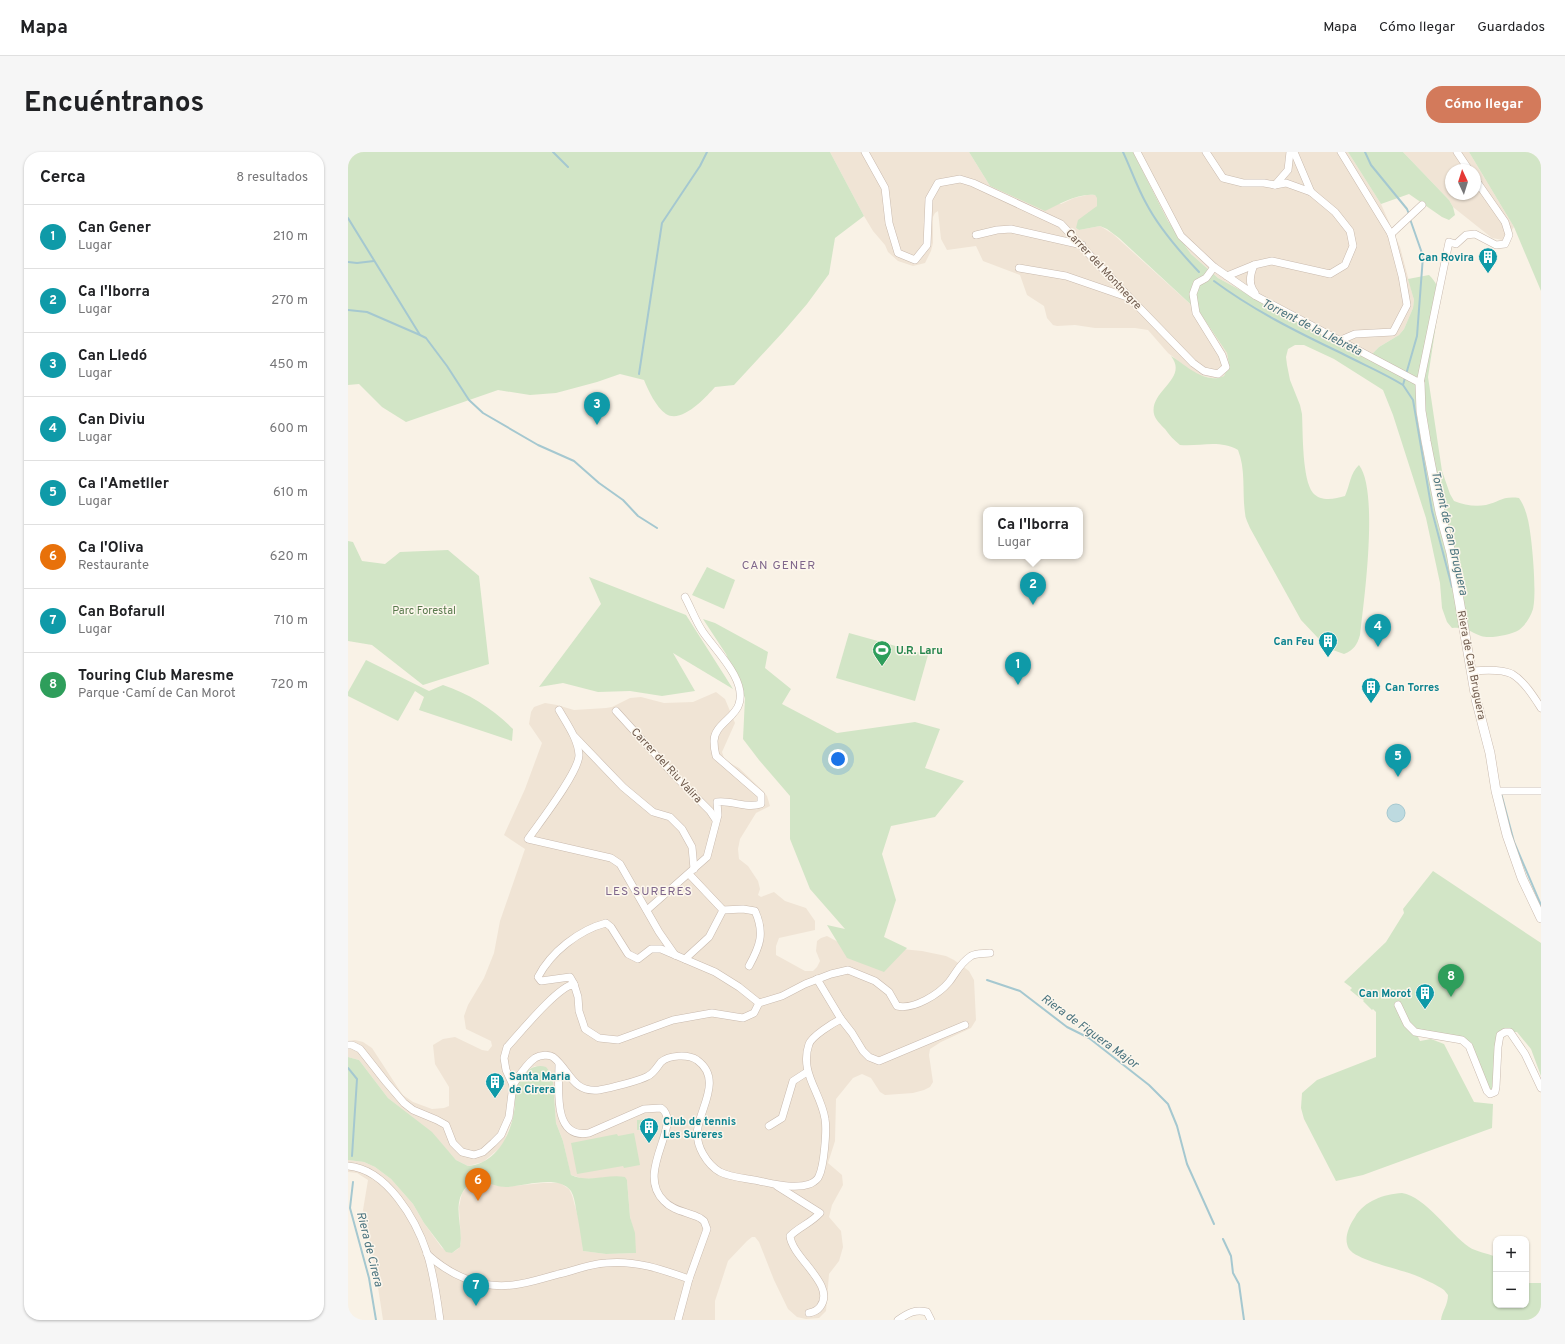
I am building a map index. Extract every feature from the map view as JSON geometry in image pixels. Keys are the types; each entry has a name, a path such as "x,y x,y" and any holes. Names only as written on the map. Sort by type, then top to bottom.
{"street":[{"name":"Carrer del Montnegre","path":"865,152 885,188 889,223 898,253 915,260 927,245 930,199 938,183 960,179 973,183 1061,224 1193,363 1204,371 1218,374 1226,367 1222,355 1196,313 1193,294 1198,284 1206,278 1214,267"},
{"path":"1137,152 1181,236 1214,267 1256,296 1420,383 1449,242 1456,244 1466,235 1475,234 1496,245 1505,244 1509,235 1505,222 1481,188"},
{"path":"1206,152 1224,178 1243,183 1264,182 1275,185 1286,183 1311,192 1335,212 1350,231 1353,246 1345,265 1330,274 1272,261 1254,265 1227,276"},
{"path":"1275,185 1288,170 1290,152"},
{"path":"1294,152 1311,192"},
{"path":"1341,152 1391,234 1402,276 1407,304 1393,332 1355,334 1341,340"},
{"path":"1457,152 1465,164"},
{"path":"1391,234 1422,205"},
{"path":"976,235 997,230 1011,229 1082,245"},
{"path":"1254,265 1250,276 1252,289 1256,296"},
{"path":"1019,268 1066,276 1130,298"},
{"name":"Riera de Can Bruguera","path":"1420,383 1421,410 1425,434 1440,512 1452,553 1476,699 1490,753 1496,791 1507,835 1522,878 1541,918"},
{"path":"647,910 707,857 714,835 718,814 717,802 725,801 755,806 761,804 761,795 716,756 714,740 719,730 734,714 739,705 741,694 736,679 724,659 703,632 685,597"},
{"path":"1472,671 1490,670 1512,674 1526,687 1541,708"},
{"path":"559,710 574,736 623,787 653,812 670,817 682,829 692,847 691,872 723,910"},
{"name":"Carrer del Riu Valira","path":"616,711 675,776 710,811 716,820"},
{"path":"574,736 579,756 576,770 528,839 611,858 620,864 659,932 675,955"},
{"path":"1496,791 1541,791"},
{"path":"723,910 743,909 755,911 760,922 761,940 756,954 749,966"},
{"path":"685,959 709,937 723,910"},
{"path":"759,1003 716,972 662,949 650,949 638,959 628,954 611,927 606,923 582,932 566,944 542,968 538,976 541,981 570,977 578,997 579,1011 585,1029 599,1038 618,1040 673,1020 712,1013 743,1018 754,1013 759,1003 782,996 805,984 848,970 875,981 888,992 897,1006 903,1008 930,998 949,981 956,970 973,955 990,953"},
{"path":"817,980 863,1051 869,1057 879,1061 965,1024"},
{"path":"513,1085 506,1070 504,1058 507,1047 554,996 568,985 574,984"},
{"path":"1398,1005 1407,1024 1415,1032 1462,1040 1469,1046 1487,1091 1490,1094 1495,1092 1496,1087 1500,1036 1505,1032 1510,1032 1526,1054 1541,1088"},
{"path":"348,1045 352,1044 360,1049 404,1103 413,1110 446,1125 453,1143 462,1152 474,1155 483,1152 501,1135 509,1117 513,1085 524,1069 536,1058 546,1055 552,1056 575,1083 586,1088 599,1090 648,1076 665,1059 681,1056 695,1059 704,1067 709,1078 709,1092 697,1133 698,1143 707,1159 716,1168 727,1174 785,1186 804,1185 816,1180 820,1175 826,1121 824,1112 807,1072 807,1056 810,1042 841,1019"},
{"path":"559,1064 561,1114 566,1126 575,1133 581,1134 589,1132 644,1108 661,1108 667,1113 668,1123 654,1168 655,1188 663,1201 669,1206 700,1218 704,1221 707,1229 689,1278 678,1320"},
{"path":"769,1126 782,1118 793,1081 807,1072"},
{"path":"348,1166 357,1167 370,1172 392,1191 416,1228 427,1254 434,1282 440,1320"},
{"path":"773,1184 820,1213 815,1219 790,1236 793,1245 820,1284 824,1295 822,1305 818,1310 809,1313"},
{"path":"427,1254 442,1266 460,1276 475,1283 493,1286 514,1285 596,1264 616,1262 649,1266 689,1278"},
{"path":"898,1320 909,1312 919,1310 927,1312 932,1320"}],"shaded area":[{"path":"830,152 969,152 990,186 1061,204 1074,198 1095,195 1097,197 1097,206 1076,228 1079,230 1100,226 1113,234 1200,313 1227,353 1229,365 1226,373 1221,378 1212,378 1199,375 1191,371 1168,353 1148,330 1135,328 1095,328 1075,325 1053,325 1047,318 1044,306 1027,295 1020,275 983,261 976,246 947,250 941,239 938,211 933,217 933,243 925,263 913,266 898,261 888,252 885,245 873,231"},
{"path":"1133,152 1348,152 1381,204 1400,247 1414,300 1413,308 1404,329 1399,335 1379,347 1367,359 1218,278 1191,254 1168,221"},
{"path":"1403,152 1469,152 1476,164 1445,164 1445,196"},
{"path":"1481,172 1514,227 1503,240 1492,238 1453,207 1449,200 1481,200"},
{"path":"716,692 725,699 735,723 722,752 724,758 739,768 763,791 767,796 770,806 756,813 740,839 738,849 739,859 748,866 758,881 760,889 758,895 761,897 774,892 785,901 806,908 815,921 815,930 779,938 776,946 776,955 805,971 813,971 820,961 816,951 817,941 827,936 840,943 922,951 946,956 969,971 974,980 976,1020 971,1028 941,1042 930,1049 929,1055 933,1082 930,1087 913,1093 885,1095 880,1092 871,1078 862,1074 853,1078 836,1099 835,1141 828,1163 842,1175 843,1185 832,1205 829,1217 841,1231 843,1247 839,1261 829,1274 826,1311 819,1318 806,1319 797,1317 788,1309 774,1280 759,1242 755,1237 752,1237 728,1261 715,1301 715,1320 383,1320 376,1274 363,1210 368,1180 357,1173 348,1172 348,1160 364,1162 375,1167 391,1179 413,1204 424,1223 442,1248 452,1253 458,1249 461,1243 459,1207 462,1193 468,1186 476,1182 485,1181 504,1187 543,1183 560,1183 569,1189 572,1195 581,1228 583,1251 606,1254 635,1253 635,1236 630,1217 627,1180 622,1177 584,1179 571,1175 563,1141 556,1123 553,1085 550,1072 535,1066 526,1071 517,1085 513,1117 501,1147 483,1162 468,1166 456,1160 431,1132 388,1098 359,1060 348,1057 348,1041 355,1040 363,1042 372,1048 403,1095 413,1102 432,1109 449,1106 449,1087 435,1064 433,1045 443,1039 455,1037 482,1050 488,1051 492,1046 491,1041 466,1029 464,1016 468,1005 484,978 494,953 500,921 525,849 504,835 525,789 542,743 529,724 531,712 534,707 545,703 574,710 606,708 612,707 630,698 641,697 664,703 693,702"}],"green space":[{"path":"348,152 830,152 864,216 835,238 829,274 807,304 783,332 734,385 715,387 700,403 686,412 672,416 666,414 656,403 644,380 620,374 556,393 530,395 498,390 406,422 382,407 359,384 348,385"},
{"path":"969,152 1133,152 1168,221 1191,254 1218,278 1367,359 1379,347 1399,335 1404,329 1413,308 1414,300 1408,279 1429,275 1437,285 1440,298 1428,377 1442,471 1454,501 1462,504 1482,506 1504,499 1519,498 1522,503 1530,528 1534,565 1533,609 1523,626 1519,630 1511,633 1495,637 1485,637 1465,629 1452,628 1447,622 1442,608 1440,583 1426,518 1393,415 1383,390 1334,359 1304,345 1295,345 1288,349 1286,357 1290,380 1302,414 1305,467 1309,486 1313,493 1320,498 1333,499 1345,496 1352,475 1359,465 1365,478 1368,498 1369,521 1367,573 1360,635 1355,647 1344,654 1330,649 1301,620 1250,528 1245,515 1243,473 1238,450 1216,444 1180,445 1158,422 1154,414 1154,406 1157,398 1175,372 1175,364 1171,356 1203,376 1217,378 1224,376 1229,365 1227,353 1200,313 1119,238 1107,229 1100,226 1079,230 1076,228 1078,220 1097,206 1097,198 1095,195 1075,197 1045,211 990,186"},
{"path":"1348,152 1403,152 1445,196 1445,200 1449,200 1455,215 1449,220 1442,217 1409,194 1381,204"},
{"path":"1469,152 1541,152 1541,291 1514,227 1481,172 1481,164 1476,164"},
{"name":"Parc Forestal","path":"348,541 353,542 362,561 385,564 400,552 448,550 479,576 489,664 423,685 372,645 348,641"},
{"path":"707,567 735,580 724,609 692,595"},
{"path":"589,577 686,615 733,689 673,653 695,691 662,696 630,691 598,692 563,683 539,687 601,604"},
{"path":"703,619 715,623 768,652 765,668 791,689 782,704 837,733 915,722 940,729 925,768 964,781 935,817 891,826 882,854 896,900 884,937 907,948 884,972 847,958 827,925 845,929 810,889 790,839 790,796 743,739 745,698 726,654"},
{"name":"U.R. Laru","path":"849,633 928,655 915,701 836,678"},
{"path":"366,660 429,691 443,685 463,693 481,703 513,729 512,741 419,710 424,697 415,691 398,721 348,696 348,692"},
{"path":"1433,871 1541,943 1541,1076 1531,1049 1517,1032 1500,1032 1495,1092 1490,1094 1462,1038 1416,1033 1420,1041 1431,1039 1444,1044 1474,1102 1493,1104 1492,1128 1363,1175 1336,1181 1304,1119 1301,1108 1302,1093 1317,1080 1376,1057 1376,1012 1363,1001 1364,1000 1350,990 1352,988 1344,982 1386,942 1404,913 1403,909"},
{"path":"348,1057 359,1060 388,1098 432,1132 456,1160 468,1166 478,1164 486,1160 500,1148 509,1131 512,1121 515,1109 516,1087 519,1080 528,1070 532,1068 537,1066 546,1067 550,1072 553,1082 556,1123 563,1141 571,1175 584,1178 625,1177 627,1180 630,1217 635,1233 636,1253 606,1254 583,1251 574,1197 566,1186 550,1182 507,1187 501,1187 484,1182 474,1182 469,1185 464,1190 459,1204 461,1233 460,1247 452,1253 446,1252 424,1223 413,1204 391,1179 375,1167 364,1162 348,1160"},
{"path":"655,1119 655,1128 637,1130 637,1120"},
{"path":"634,1133 640,1165 624,1168 623,1166 577,1174 571,1143 617,1134 618,1136"},
{"path":"1402,1193 1420,1201 1469,1247 1493,1256 1493,1308 1529,1308 1529,1283 1541,1283 1541,1320 1441,1320 1448,1299 1448,1295 1444,1290 1418,1276 1374,1262 1353,1253 1347,1245 1347,1237 1351,1224 1359,1211 1369,1203 1375,1199"}],"water":[{"path":"1392,804 1400,804 1405,809 1403,820 1400,822 1392,822 1387,817 1387,809"}],"waterway":[{"path":"553,152 568,167"},
{"path":"639,374 662,223 700,166 707,152"},
{"name":"Torrent de la Llebreta","path":"1123,152 1140,191 1157,222 1199,272"},
{"name":"Torrent de Can Bruguera","path":"1365,152 1371,165 1407,209 1409,214"},
{"path":"348,218 420,335 426,338 447,366 469,400 483,413 538,445 574,461 599,483 623,500 638,516 657,528"},
{"name":"Torrent de Can Bruguera","path":"1410,219 1423,256 1417,336 1403,385 1413,400 1432,511 1452,587"},
{"path":"348,262 357,263 374,261"},
{"name":"Torrent de la Llebreta","path":"1214,281 1244,302 1276,320 1403,385"},
{"path":"348,310 367,312 420,335"},
{"name":"Torrent de Can Bruguera","path":"1501,793 1514,842 1541,905"},
{"name":"Riera de Figuera Major","path":"987,980 1020,991 1067,1027 1089,1038 1149,1085 1168,1104 1177,1126 1187,1164 1214,1224"},
{"name":"Riera de Cirera","path":"348,1068 357,1079 352,1156"},
{"name":"Riera de Cirera","path":"353,1182 350,1208 369,1278 376,1320"},
{"name":"Riera de Figuera Major","path":"1223,1239 1231,1256 1233,1273 1239,1284 1244,1320"}],"place":[{"name":"Can Rovira","path":"1488,274"},
{"name":"Can Lledó","path":"597,425"},
{"name":"Ca l'Iborra","path":"1033,605"},
{"name":"Can Diviu","path":"1378,647"},
{"name":"Can Feu","path":"1328,658"},
{"name":"U.R. Laru","path":"882,667"},
{"name":"Can Gener","path":"1018,685"},
{"name":"Can Torres","path":"1371,704"},
{"name":"Ca l'Ametller","path":"1398,777"},
{"name":"Touring Club Maresme","path":"1451,997"},
{"name":"Can Morot","path":"1425,1010"},
{"name":"Santa Maria de Cirera","path":"495,1099"},
{"name":"Club de tennis Les Sureres","path":"649,1144"},
{"name":"Ca l'Oliva","path":"478,1201"},
{"name":"Can Bofarull","path":"476,1306"}],"district":[{"name":"CAN GENER","path":"779,565"},
{"name":"LES SURERES","path":"649,891"}]}
